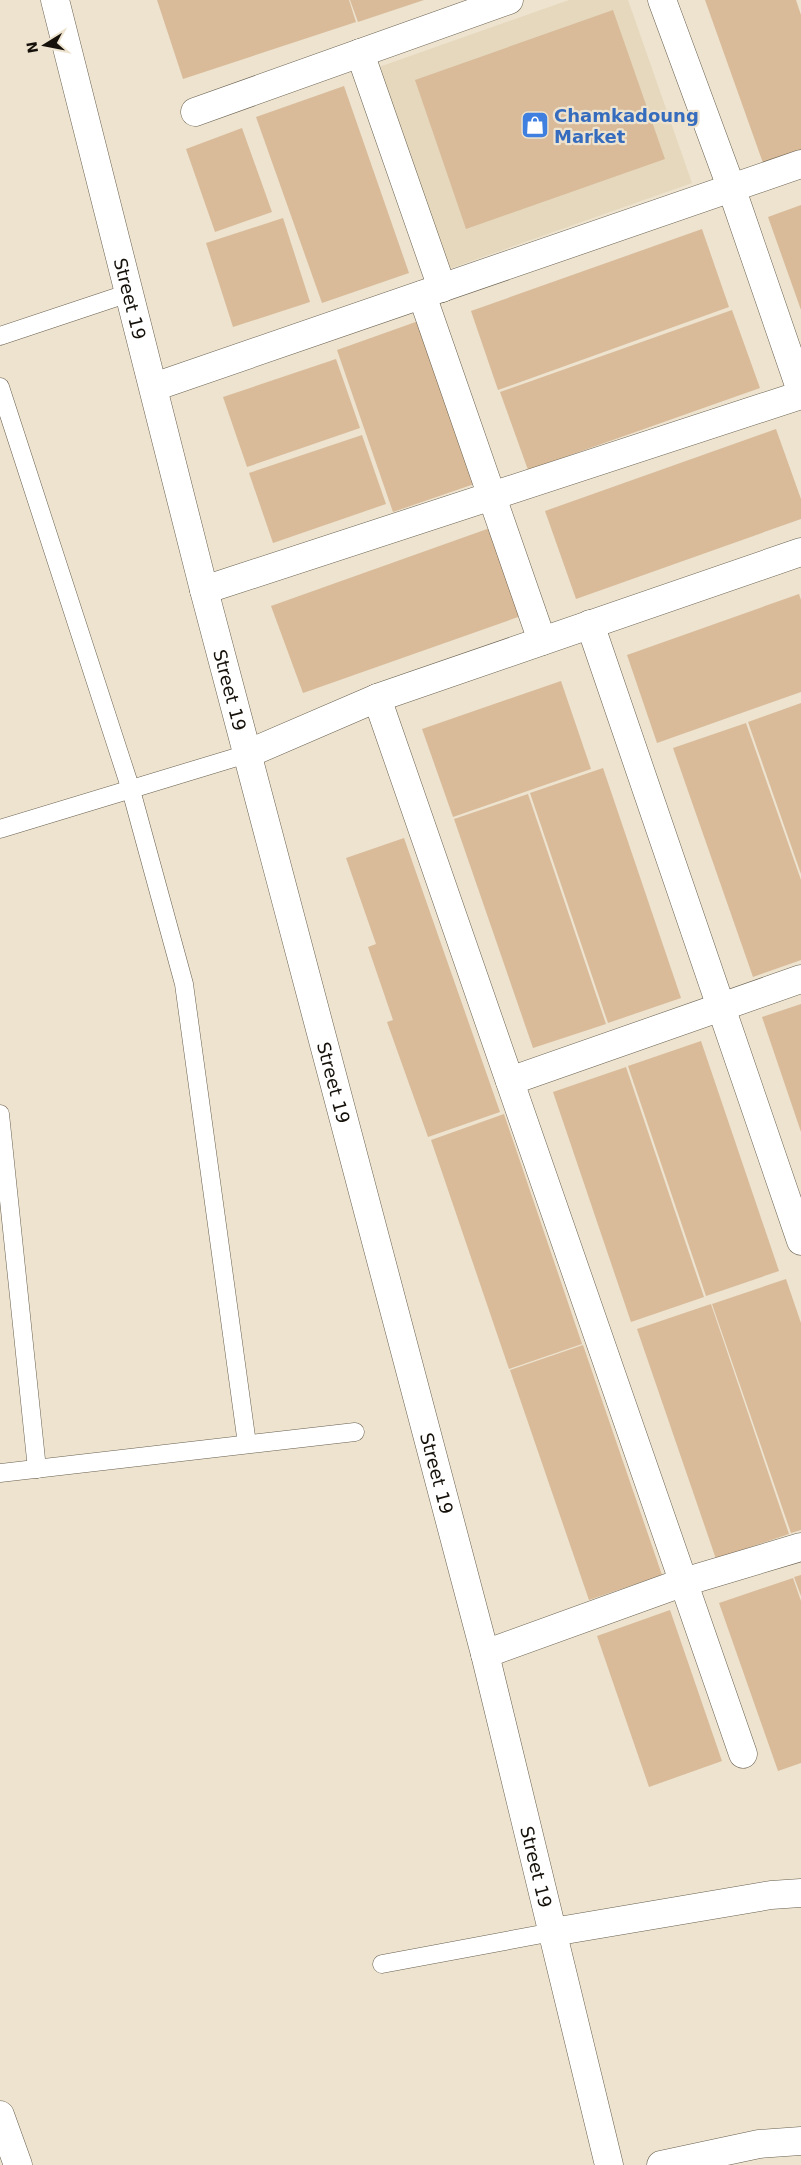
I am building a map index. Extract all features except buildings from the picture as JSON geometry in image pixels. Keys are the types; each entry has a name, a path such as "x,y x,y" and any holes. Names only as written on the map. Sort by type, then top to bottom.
{"street":[{"name":"Street 19","path":"55,0 204,590 485,1654 609,2165"},
{"path":"196,112 509,0"},
{"path":"204,590 801,393 731,187 662,0"},
{"path":"360,53 492,496 542,641"},
{"path":"154,387 801,164"},
{"path":"247,754 377,698 801,552"},
{"path":"590,624 801,1241"},
{"path":"377,698 743,1754"},
{"path":"510,1081 801,979"},
{"path":"485,1654 684,1582 801,1547"},
{"path":"552,1932 771,1895 801,1894"},
{"path":"0,2115 18,2165"},
{"path":"661,2165 759,2144 801,2141"}],"lane":[{"path":"0,336 130,293"},
{"path":"0,387 131,790 184,984 247,1444"},
{"path":"0,829 247,754"},
{"path":"0,1114 37,1469"},
{"path":"0,1473 355,1432"},
{"path":"382,1964 552,1932"}],"shaded area":[{"name":"Chamkadoung Market","path":"569,0 628,0 692,183 449,269 379,67"}],"place":[{"name":"Chamkadoung Market","path":"535,125"}]}
